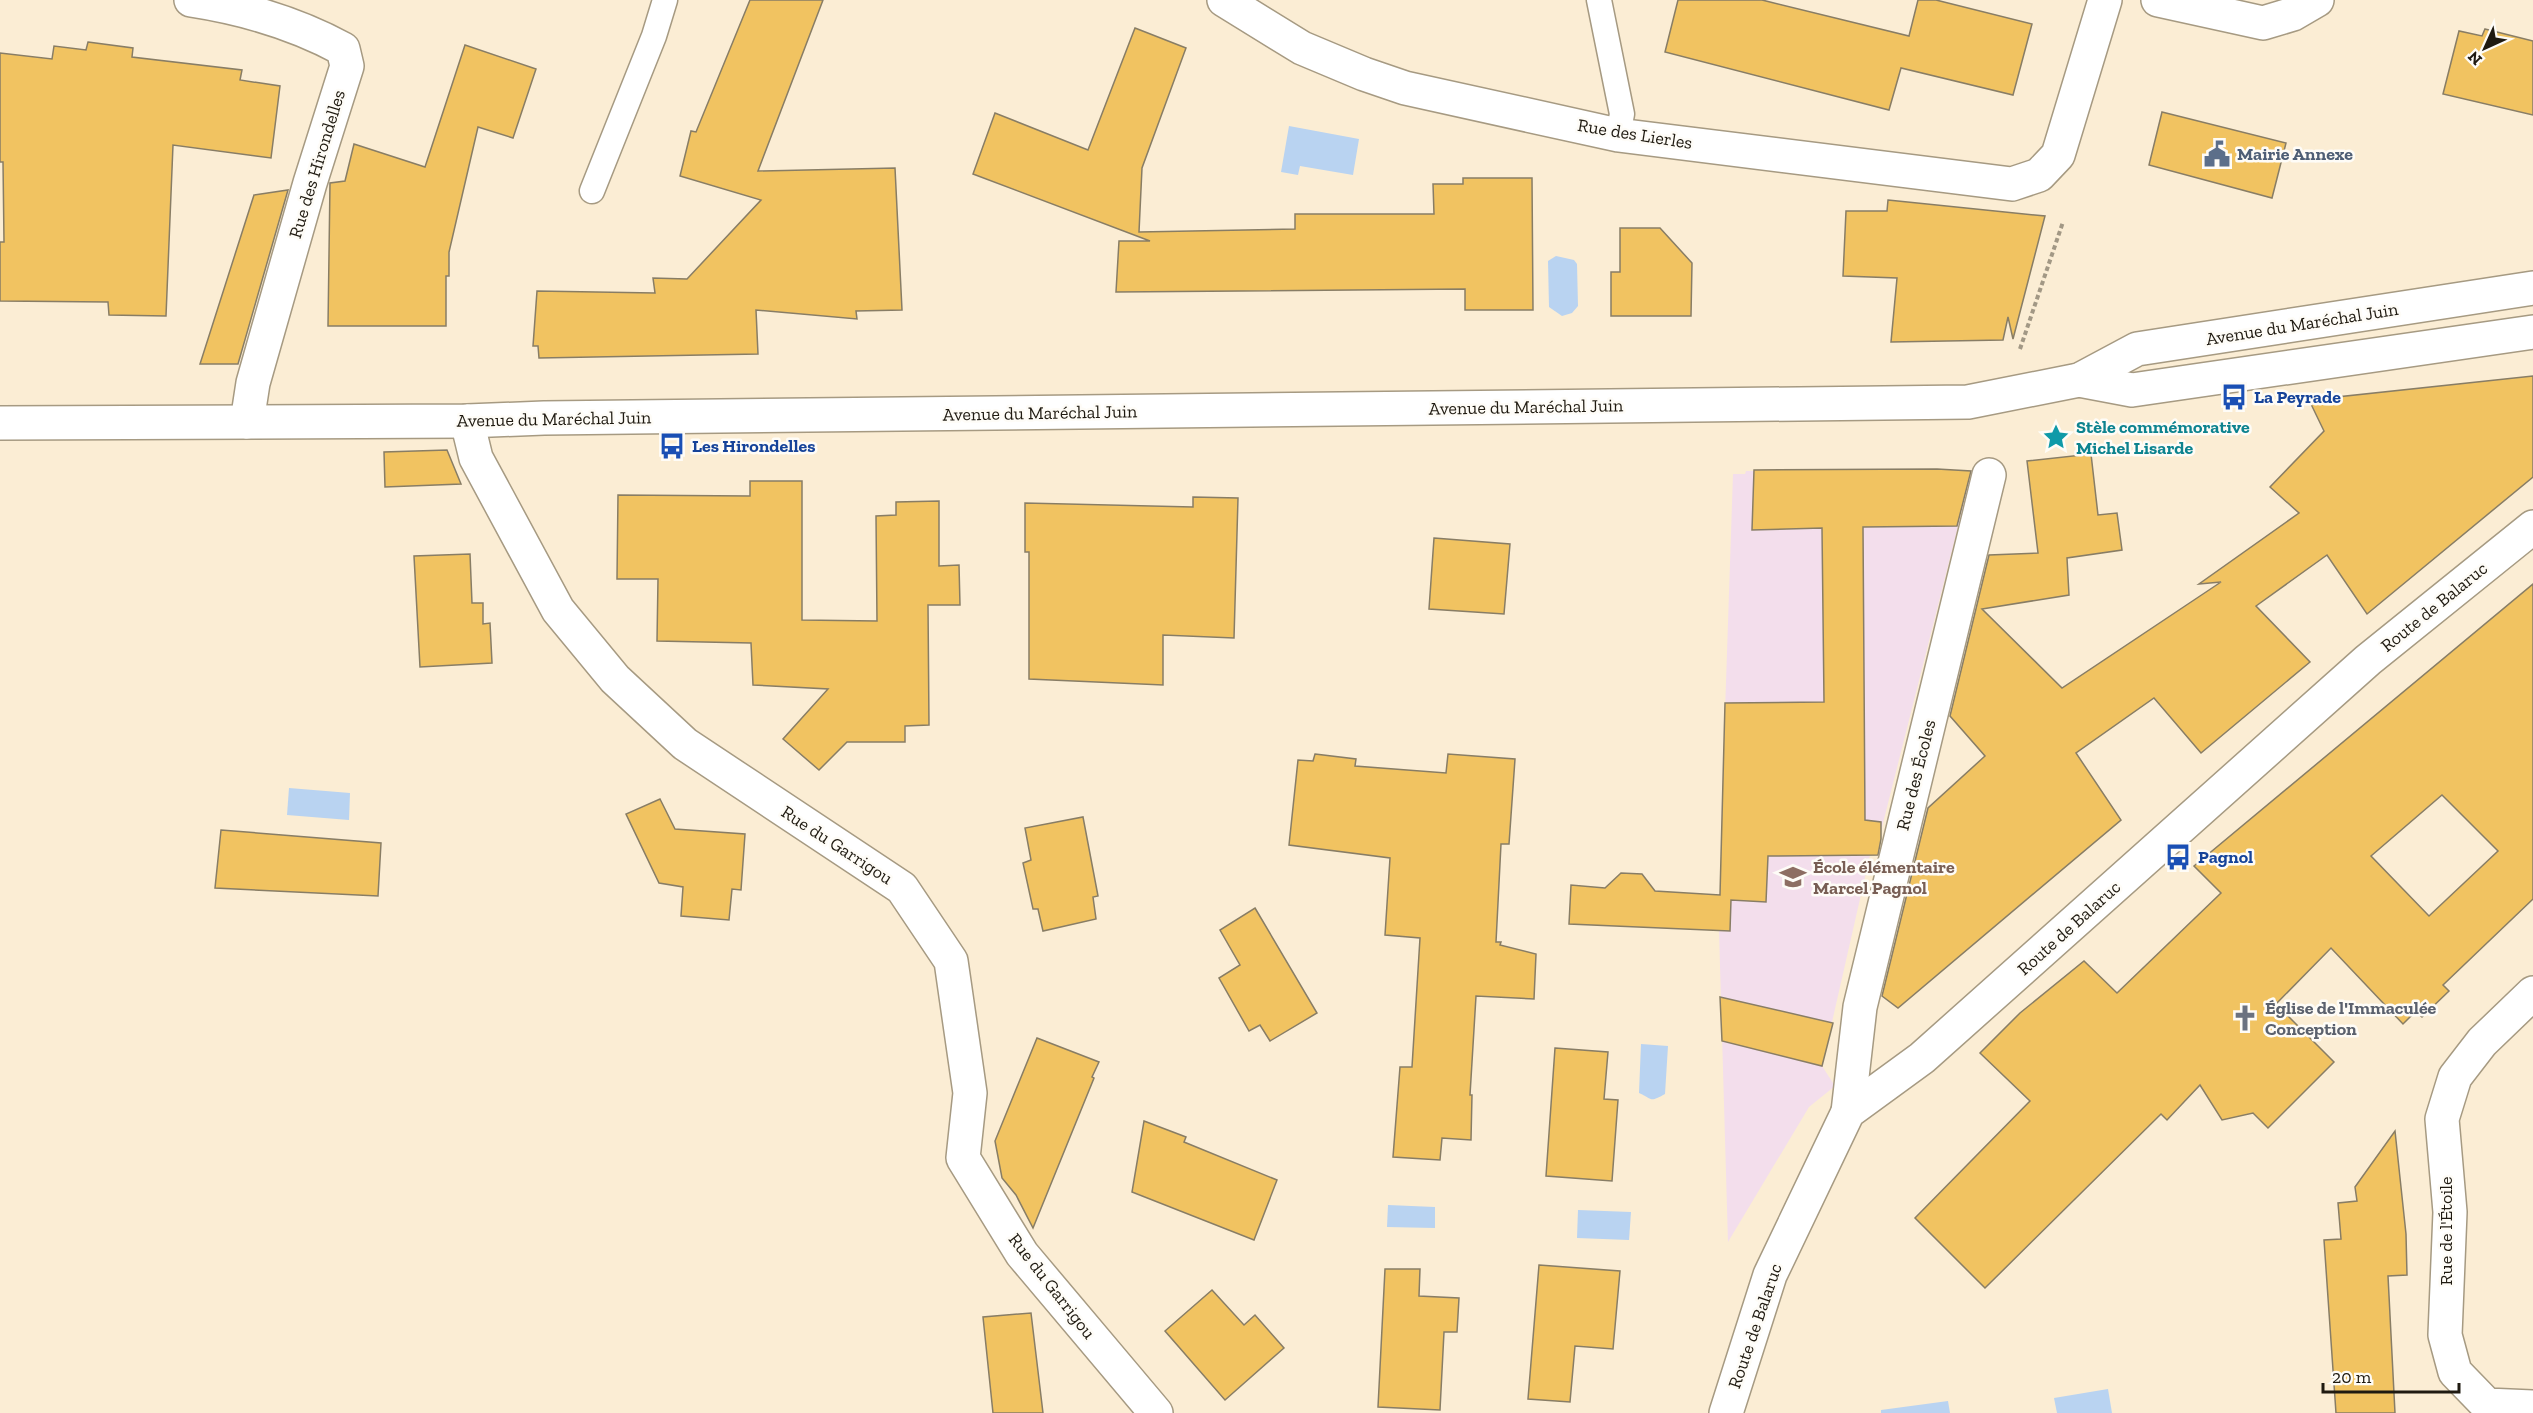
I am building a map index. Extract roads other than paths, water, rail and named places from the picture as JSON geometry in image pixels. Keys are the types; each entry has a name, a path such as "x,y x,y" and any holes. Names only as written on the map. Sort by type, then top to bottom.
{"street":[{"name":"Rue des Lierles","path":"1224,0 1302,48 1364,74 1406,88 1618,135 2012,184 2039,175 2058,155 2105,0"},
{"path":"2158,0 2263,23 2293,14 2317,0"},
{"name":"Rue des Hirondelles","path":"200,1 284,23 316,34 343,49 347,66 310,183 253,383 246,422"},
{"name":"Avenue du Maréchal Juin","path":"0,423 467,421 544,418 1968,402 2079,380 2137,350 2533,288"},
{"name":"Avenue du Maréchal Juin","path":"2079,380 2132,390 2533,332"},
{"name":"Rue du Garrigou","path":"467,421 476,458 558,610 615,679 685,744 903,888 951,961 970,1093 963,1158 1023,1254 1156,1413"},
{"name":"Rue des Écoles","path":"1848,1112 1860,1007 1989,475"},
{"name":"Route de Balaruc","path":"1726,1413 1770,1275 1848,1112 1922,1058 2368,660 2533,527"},
{"name":"Rue de l'Étoile","path":"2533,993 2482,1042 2456,1077 2442,1119 2450,1212 2445,1335 2455,1372 2487,1405 2533,1407"}],"lane":[{"path":"592,191 654,36 665,0"},
{"path":"1599,0 1622,114 1618,135"}],"water":[{"path":"1289,126 1359,139 1353,175 1300,166 1298,175 1281,172"},
{"path":"1556,256 1574,260 1577,264 1578,306 1572,313 1562,316 1549,307 1548,261"},
{"path":"289,788 350,793 349,820 287,815"},
{"path":"1641,1044 1668,1046 1665,1094 1653,1099 1639,1093"},
{"path":"1388,1205 1435,1207 1435,1228 1387,1227"},
{"path":"1578,1210 1631,1212 1629,1240 1577,1238"},
{"path":"2108,1389 2112,1413 2057,1413 2054,1398"},
{"path":"1948,1401 1950,1413 1881,1413 1881,1410"}],"place":[{"name":"Mairie Annexe","path":"2217,154"},
{"name":"La Peyrade","path":"2234,397"},
{"name":"Stèle commémorative Michel Lisarde","path":"2056,437"},
{"name":"Les Hirondelles","path":"672,446"},
{"name":"Pagnol","path":"2178,857"},
{"name":"École élémentaire Marcel Pagnol","path":"1793,877"},
{"name":"Église de l'Immaculée Conception","path":"2245,1018"}]}
